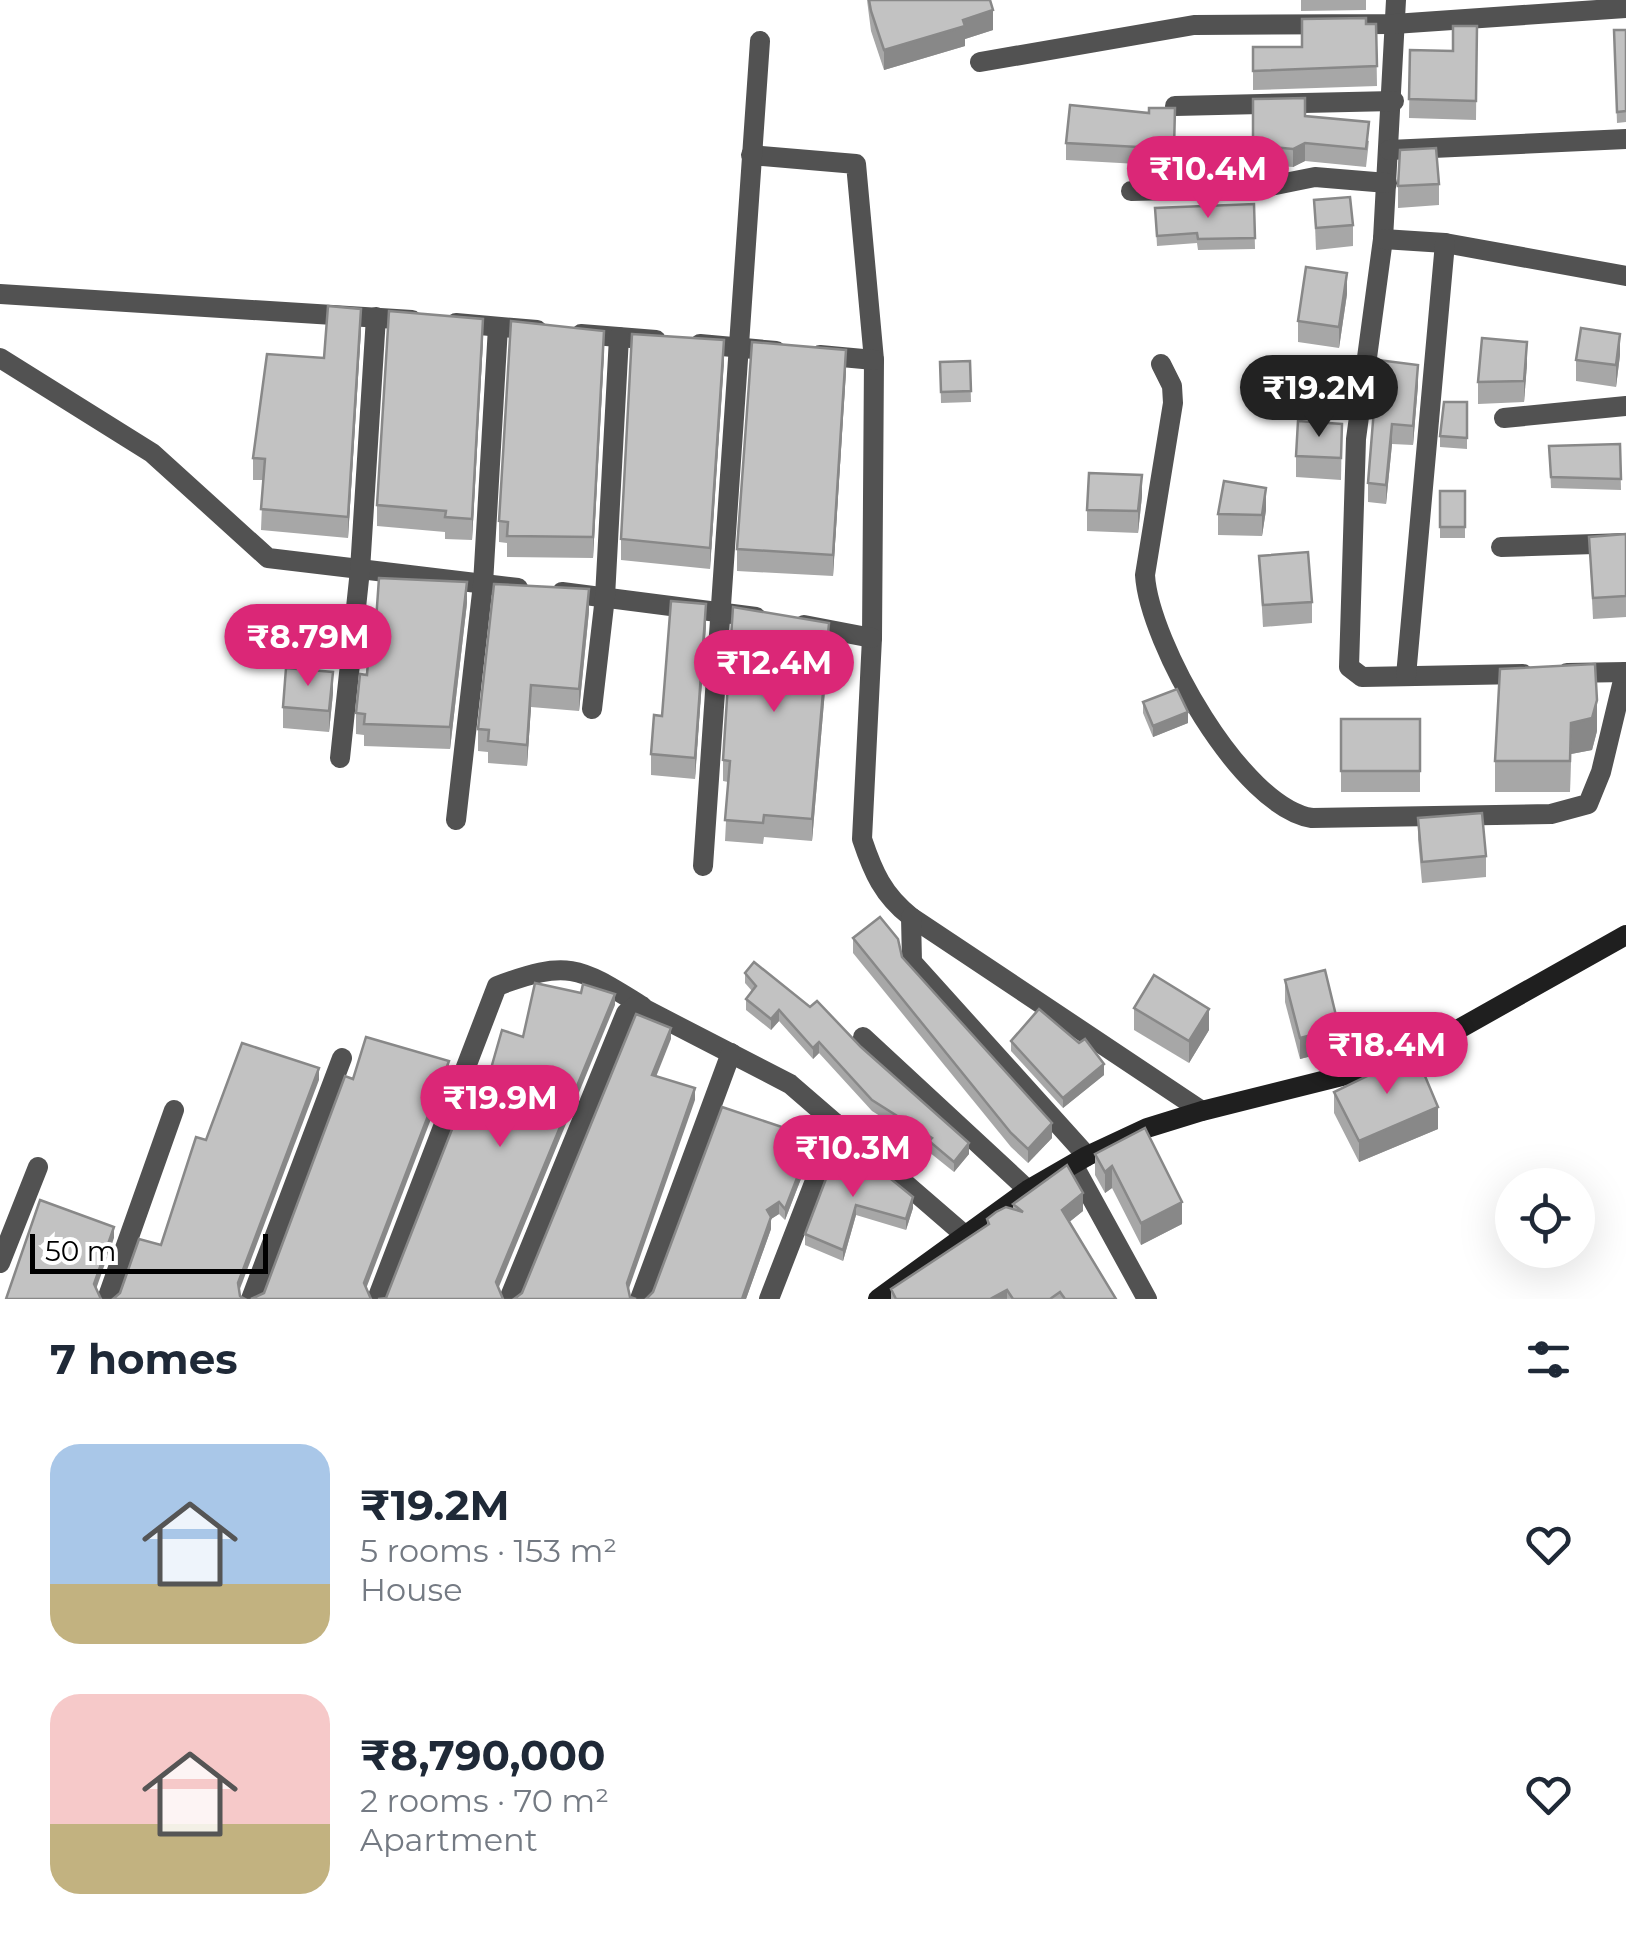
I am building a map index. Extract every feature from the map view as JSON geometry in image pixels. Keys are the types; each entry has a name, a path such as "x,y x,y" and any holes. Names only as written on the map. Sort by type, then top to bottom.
{"street":[{"path":"1161,364 1172,386 1173,403 1145,575 1148,592 1180,679 1244,771 1292,812 1312,818 1551,814 1588,804 1626,672 1362,677 1349,667 1356,440 1384,239 1394,102 1396,0"},
{"path":"980,62 1194,26 1394,24 1626,8"},
{"path":"703,866 760,41"},
{"path":"1175,106 1394,102"},
{"path":"1390,150 1626,139"},
{"path":"751,155 856,164 874,360 872,638 862,839 887,898 1202,1111"},
{"path":"1131,190 1260,188 1314,177 1387,182"},
{"path":"1384,239 1445,243 1626,276"},
{"path":"1406,676 1445,243"},
{"path":"0,294 376,316 874,360"},
{"path":"340,758 360,570 376,316"},
{"path":"456,820 483,584 498,327"},
{"path":"592,709 605,597 619,337"},
{"path":"0,358 152,453 268,558 718,610 872,638"},
{"path":"1504,418 1626,406"},
{"path":"1501,547 1626,543"},
{"path":"911,917 912,962 1081,1160 1148,1299"},
{"path":"878,1299 1028,1190 1081,1160 1147,1128 1202,1111 1402,1061 1626,935"},
{"path":"377,1299 497,986 537,971 586,971 642,1006 790,1084 967,1237"},
{"path":"509,1299 626,1013 632,1006 642,1006"},
{"path":"863,1037 1028,1190"},
{"path":"640,1299 730,1053"},
{"path":"251,1299 342,1058"},
{"path":"107,1299 174,1110"},
{"path":"770,1299 836,1124"},
{"path":"0,1263 38,1167"}],"building":[{"path":"869,0 990,0 993,10 963,20 965,26 884,50"},
{"path":"1366,18 1366,24 1376,24 1377,66 1253,71 1253,47 1302,47 1302,19"},
{"path":"1453,26 1477,26 1476,101 1409,99 1410,50 1453,51"},
{"path":"1614,30 1626,30 1626,111 1617,112"},
{"path":"1305,98 1305,116 1369,122 1366,149 1305,143 1293,149 1253,145 1253,99"},
{"path":"1070,105 1149,113 1149,108 1175,108 1174,149 1066,143"},
{"path":"1436,148 1439,184 1398,186 1400,150"},
{"path":"1350,197 1353,225 1316,228 1314,200"},
{"path":"1254,204 1255,238 1198,239 1197,233 1157,236 1155,208"},
{"path":"1306,267 1347,273 1339,327 1298,321"},
{"path":"328,306 361,309 348,517 261,509 265,459 253,458 267,354 324,358"},
{"path":"389,311 483,319 472,519 445,517 446,511 377,505"},
{"path":"511,321 604,331 593,537 507,536 508,522 499,521"},
{"path":"1581,328 1620,334 1616,365 1576,360"},
{"path":"632,334 724,340 710,548 621,539"},
{"path":"1482,338 1527,342 1524,381 1478,382"},
{"path":"752,342 846,350 833,555 737,549"},
{"path":"1378,360 1418,365 1413,426 1392,424 1386,485 1368,483"},
{"path":"970,361 971,391 941,392 940,362"},
{"path":"1444,402 1467,402 1467,438 1440,436"},
{"path":"1298,421 1342,424 1341,458 1296,456"},
{"path":"1620,444 1621,479 1551,477 1549,446"},
{"path":"1089,473 1142,475 1138,511 1087,510"},
{"path":"1224,481 1266,488 1262,515 1218,514"},
{"path":"1440,491 1465,491 1465,527 1440,527"},
{"path":"1626,534 1626,596 1593,598 1589,537"},
{"path":"1308,552 1312,602 1263,605 1259,556"},
{"path":"379,578 467,582 450,727 364,724 365,714 356,713 360,674 367,675 370,635 375,635"},
{"path":"494,584 589,589 579,689 531,685 527,745 488,741 489,730 478,729"},
{"path":"671,601 706,604 695,758 651,754 654,715 662,716"},
{"path":"733,607 829,623 812,819 764,815 763,823 725,820 730,761 723,760"},
{"path":"1595,664 1597,700 1592,718 1571,723 1570,761 1495,761 1500,669"},
{"path":"286,668 333,672 329,711 283,707"},
{"path":"1177,689 1188,712 1153,726 1143,702"},
{"path":"1341,719 1420,719 1420,771 1341,771"},
{"path":"1482,813 1486,856 1422,862 1418,818"},
{"path":"880,917 898,939 902,957 1052,1123 1028,1149 853,938"},
{"path":"754,962 810,1007 817,1001 861,1047 969,1143 954,1162 929,1141 932,1138 872,1100 819,1042 813,1048 779,1010 771,1019 746,999 756,986 745,973"},
{"path":"1325,970 1339,1028 1300,1038 1285,980"},
{"path":"1154,975 1209,1009 1189,1041 1134,1008"},
{"path":"535,983 581,993 583,984 615,994 496,1282 503,1299 378,1299 386,1298 476,1068 490,1072 502,1030 523,1037"},
{"path":"1039,1009 1079,1043 1085,1039 1104,1064 1063,1098 1011,1041"},
{"path":"636,1014 671,1028 652,1075 695,1088 627,1283 630,1297 636,1299 514,1299 522,1293"},
{"path":"366,1037 449,1061 364,1283 371,1299 251,1299 264,1293 345,1076 353,1079"},
{"path":"242,1043 319,1068 238,1283 240,1296 245,1299 113,1299 120,1293 139,1239 161,1245 196,1137 206,1140"},
{"path":"1414,1050 1438,1107 1359,1141 1334,1092"},
{"path":"722,1107 806,1135 803,1145 809,1147 785,1209 779,1202 767,1210 771,1217 742,1299 646,1299 653,1292"},
{"path":"1145,1128 1182,1202 1141,1223 1112,1166 1105,1172 1095,1154"},
{"path":"835,1155 869,1165 867,1171 891,1179 913,1197 906,1219 856,1205 843,1250 805,1234"},
{"path":"1067,1165 1083,1193 1062,1210 1116,1299 1065,1299 1060,1292 1050,1299 1013,1299 1007,1290 990,1299 896,1299 891,1289 989,1224 987,1219 996,1212 1006,1207 1023,1212 1013,1204"},
{"path":"40,1200 114,1227 94,1284 101,1299 6,1299"}]}
